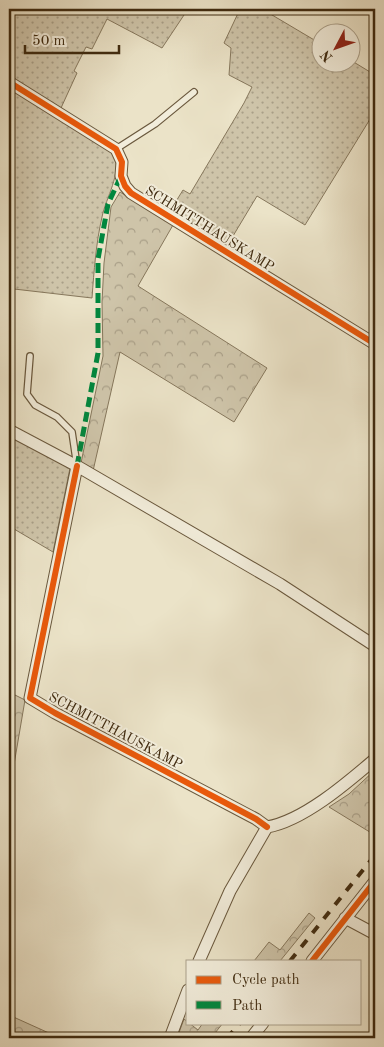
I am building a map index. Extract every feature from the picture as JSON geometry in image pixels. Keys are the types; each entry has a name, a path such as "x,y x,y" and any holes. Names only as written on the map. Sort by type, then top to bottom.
{"street":[{"path":"9,82 116,149"},
{"name":"SCHMITTHAUSKAMP","path":"116,149 122,162 121,176 131,194 375,344"},
{"path":"9,430 77,466 280,584 375,646"},
{"name":"SCHMITTHAUSKAMP","path":"77,466 30,698 256,819 267,827"},
{"path":"199,960 230,891 267,827 278,825 294,818 350,780 375,759"},
{"path":"313,960 375,881"},
{"path":"345,918 375,934"},
{"path":"170,1038 186,995"},
{"path":"251,1038 262,1024"}],"lane":[{"path":"116,149 155,124 194,92"},
{"path":"30,356 27,394 36,405 57,417 72,432 77,466"}],"green space":[{"path":"9,9 188,9 162,48 107,19 92,49 86,47 74,71 77,73 61,108 9,77"},
{"path":"240,9 262,9 312,39 312,72 362,72 362,67 375,75 375,111 305,225 257,196 227,246 170,211 183,190 190,194 252,87 229,75 231,48 224,43"},
{"path":"9,87 114,153 116,161 115,177 100,227 92,298 9,290"},
{"path":"120,192 173,225 138,286 267,368 234,422 120,352 93,471 81,463 103,356 102,302 104,263 111,207"},
{"path":"9,435 70,468 53,552 9,526"},
{"path":"9,692 25,700 9,794"},
{"path":"375,770 375,831 373,834 329,807 349,794"},
{"path":"309,913 315,918 281,960 255,960 269,942 280,950"},
{"path":"9,1015 60,1038 9,1038"},
{"path":"184,1019 186,1024 190,1024 198,1030 202,1024 222,1024 211,1038 177,1038"}],"railway":[{"path":"291,960 375,855"},
{"path":"227,1038 239,1024"}],"marked path":[{"path":"77,466 98,353 98,259 108,204 121,176"}],"cycle path":[{"path":"9,82 116,149 122,162 121,176 125,186 131,193 375,344"},
{"path":"77,466 30,698 256,819 267,827"},
{"path":"313,960 375,881"}]}
